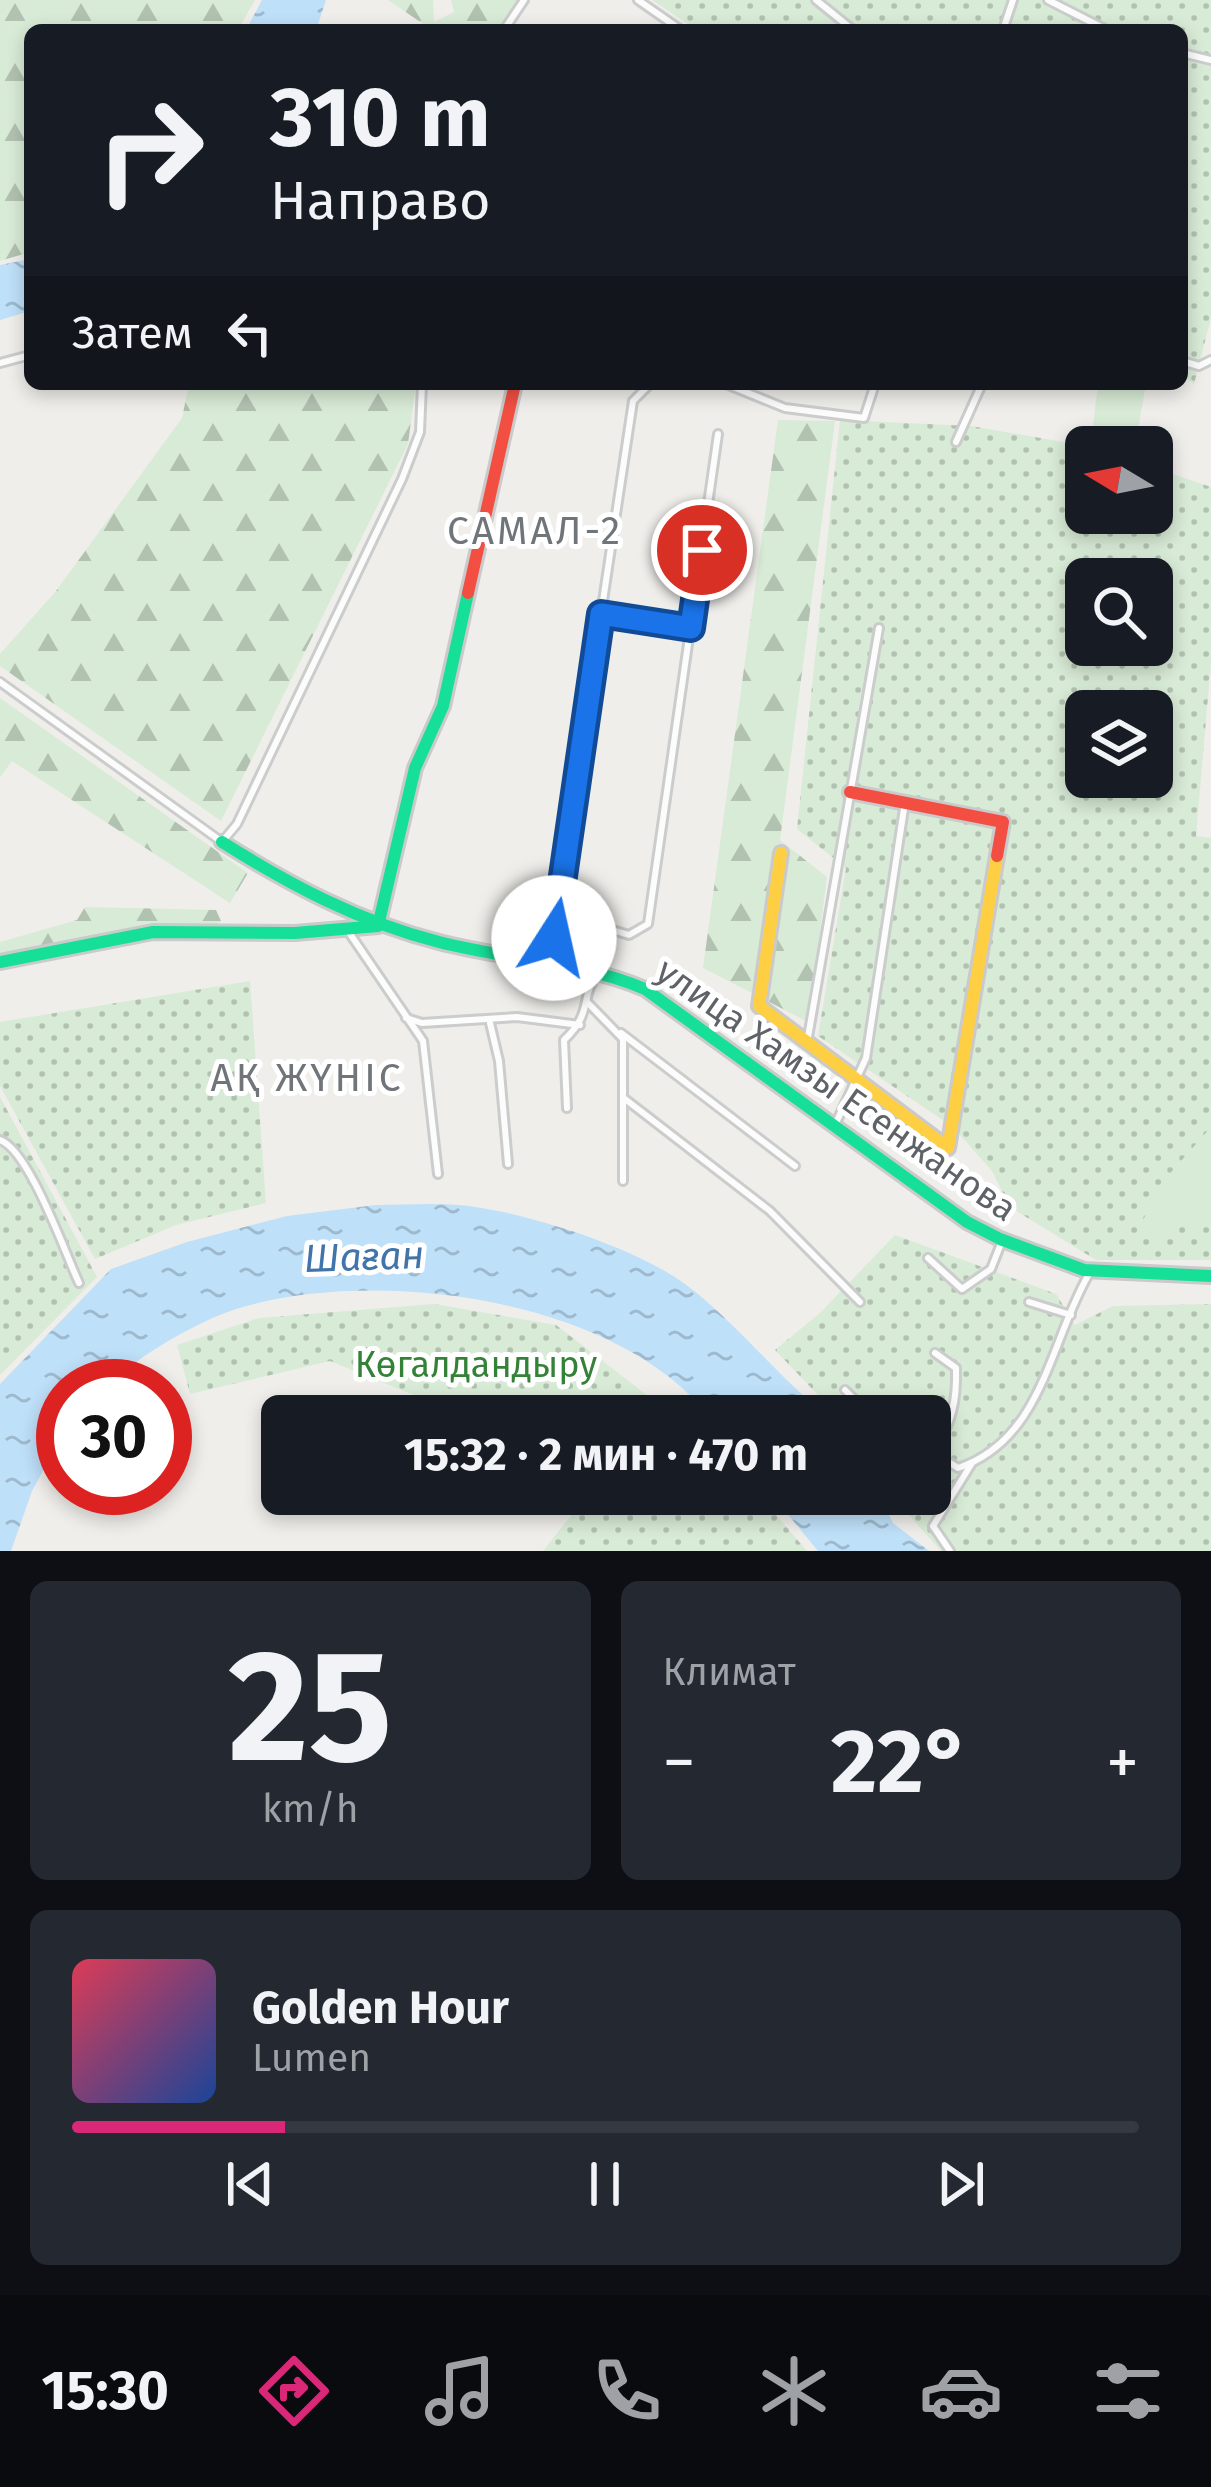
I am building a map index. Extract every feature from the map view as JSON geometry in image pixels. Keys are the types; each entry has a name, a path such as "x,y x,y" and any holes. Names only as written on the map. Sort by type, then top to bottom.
{"street":[{"path":"638,0 672,24"},
{"path":"816,0 846,24"},
{"path":"1048,0 1095,24"},
{"path":"223,842 237,824 402,479 420,432 422,390"},
{"path":"0,962 152,932 378,926 415,768 443,706 514,390"},
{"path":"549,961 633,401 644,390"},
{"path":"744,390 785,408 864,418 873,390"},
{"path":"761,396 762,390"},
{"path":"956,442 979,390"},
{"path":"559,914 629,935 648,924 718,434"},
{"path":"601,614 691,628"},
{"path":"807,1043 879,628"},
{"name":"улица Хамзы Есенжанова","path":"0,682 287,885 378,926 473,950 602,970 667,1003 833,1129 1002,1241 1089,1274 1211,1276"},
{"path":"781,853 758,1006 948,1148 1003,822 850,792"},
{"path":"833,1129 857,1083 883,968 905,802"},
{"path":"346,928 423,1041 438,1174"},
{"path":"567,1108 564,1040 580,1025 589,988 602,970"},
{"path":"588,1003 621,1034 795,1166"},
{"path":"406,1018 422,1023 490,1023 518,1017 580,1025"},
{"path":"490,1023 499,1060 508,1164"},
{"path":"621,1034 623,1181"},
{"path":"625,1099 770,1211 860,1302"},
{"path":"0,1140 9,1143 33,1182 79,1283"},
{"path":"928,1258 962,1289 991,1269 1002,1241"},
{"path":"950,1551 933,1526 973,1463 1009,1431 1043,1389 1089,1274"},
{"path":"1029,1302 1071,1315"},
{"path":"935,1352 956,1368 951,1420"},
{"path":"845,1390 850,1395"},
{"path":"951,1463 958,1468 973,1463"}],"green space":[{"path":"0,0 255,0 241,24 24,24 24,254 0,261"},
{"path":"388,0 433,0 434,22 454,12 451,0 519,0 503,24 423,24"},
{"path":"652,0 1211,0 1211,318 1194,384 1188,380 1188,24 688,24"},
{"path":"188,390 415,391 408,444 221,821 0,666 0,654 56,591 182,418"},
{"path":"1097,390 1145,390 1139,426 1093,426"},
{"path":"778,420 835,421 780,840 827,877 808,1022 703,968"},
{"path":"840,420 971,426 1065,442 1065,534 1173,534 1173,474 1211,487 1211,662 1196,836 1211,838 1211,1260 1096,1260 1010,1207 992,1171 953,1127 818,1036 846,868 797,829"},
{"path":"0,698 248,873 230,903 12,761 0,777"},
{"path":"85,907 216,910 221,921 214,928 163,925 0,957 0,942 77,920"},
{"path":"250,981 266,1203 176,1225 95,1259 0,1086 0,1022"},
{"path":"0,1097 97,1277 0,1375"},
{"path":"1211,1127 1211,1221 1175,1228 1154,1245 1143,1220 1165,1179"},
{"path":"895,1235 1056,1294 1075,1325 1113,1306 1211,1304 1211,1551 941,1551 909,1515 951,1515 951,1395 818,1395 775,1350 820,1313"},
{"name":"Көгалдандыру","path":"434,1304 556,1325 647,1395 413,1395 330,1361 192,1394 192,1359 181,1359 177,1345 259,1318"},
{"path":"571,1515 776,1515 807,1551 543,1551"}],"water":[{"path":"262,0 326,0 318,24 249,24"},
{"path":"24,260 24,313 0,320 0,265"},
{"name":"Шаған","path":"449,1204 576,1232 637,1256 685,1284 803,1395 687,1395 667,1375 615,1343 554,1319 489,1302 422,1293 292,1296 201,1323 141,1359 36,1359 36,1484 11,1551 0,1551 0,1384 111,1269 187,1242 287,1216 376,1205"},
{"path":"788,1515 889,1515 929,1551 818,1551"}],"traffic: fast":[{"path":"0,962 153,932 295,933 378,926 415,768 443,706 468,593"},
{"path":"222,842 300,887 381,924 465,948 595,972 645,989 967,1222 1000,1239 1084,1270 1211,1276"}],"traffic: slow":[{"path":"781,853 759,1006 948,1148 997,856"}],"traffic: jam":[{"path":"468,593 514,390"},
{"path":"850,792 1003,822 997,856"}],"district":[{"name":"САМАЛ-2","path":"535,530"},
{"name":"АҚ ЖҮНІС","path":"307,1077"}],"route":[{"path":"554,938 601,614 691,628 702,550"}]}
